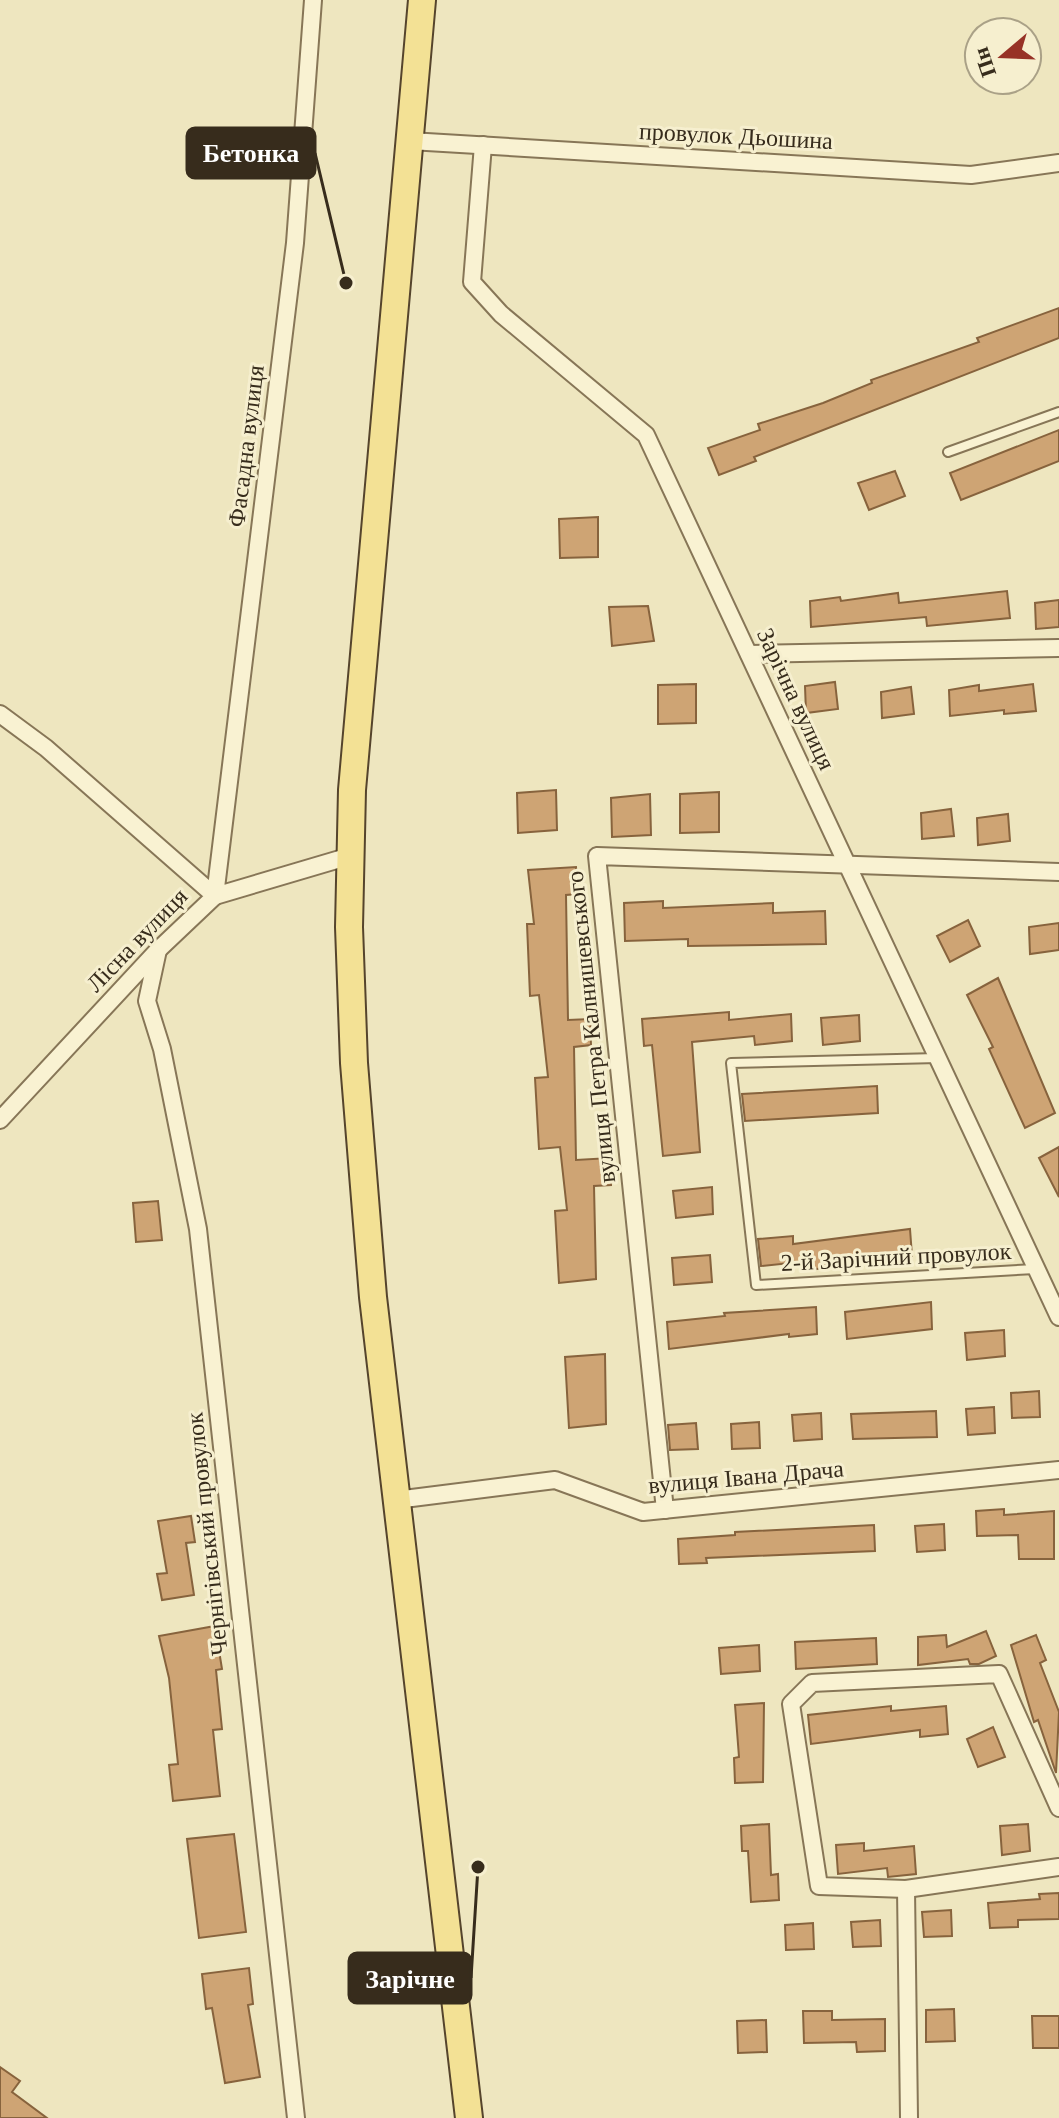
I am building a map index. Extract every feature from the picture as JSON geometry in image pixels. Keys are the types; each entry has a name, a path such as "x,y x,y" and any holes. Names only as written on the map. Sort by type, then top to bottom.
{"main road":[{"path":"422,0 352,790 349,927 354,1063 373,1297 469,2118"}],"street":[{"name":"Фасадна вулиця","path":"215,896 295,243 313,0"},
{"name":"провулок Дьошина","path":"410,141 971,175 1059,163"},
{"name":"Зарічна вулиця","path":"483,145 472,282 501,314 646,435 1059,1317"},
{"path":"749,654 1059,648"},
{"name":"Лісна вулиця","path":"0,714 46,748 215,896 158,950 0,1120"},
{"path":"215,896 350,856"},
{"name":"вулиця Петра Калнишевського","path":"665,1510 597,856 1059,872"},
{"name":"Чернігівський провулок","path":"158,950 147,1001 162,1049 198,1229 296,2118"},
{"name":"вулиця Івана Драча","path":"396,1500 555,1480 643,1512 1059,1470"},
{"path":"1057,1799 999,1674 812,1683 791,1704 819,1886 906,1889 1059,1867"},
{"path":"906,1889 909,2118"}],"lane":[{"path":"948,452 1059,412"},
{"name":"2-й Зарічний провулок","path":"938,1058 731,1063 756,1285 1036,1268"}],"building":[{"path":"1059,308 1059,338 754,457 756,461 719,475 708,448 760,430 758,424 823,403 872,383 871,380 979,342 977,338"},
{"path":"1059,430 1059,461 961,500 950,473"},
{"path":"895,471 905,496 869,510 858,483"},
{"path":"598,517 598,557 560,558 559,519"},
{"path":"1007,591 1010,618 927,626 926,617 811,627 810,601 840,597 841,601 898,593 899,603"},
{"path":"1059,600 1059,627 1036,629 1035,603"},
{"path":"648,606 654,641 612,646 609,607"},
{"path":"835,682 838,709 806,713 805,686"},
{"path":"696,684 696,723 658,724 658,685"},
{"path":"1033,684 1036,711 1004,714 1004,710 950,716 949,690 979,685 979,691"},
{"path":"911,687 914,714 882,718 881,692"},
{"path":"556,790 557,830 518,833 517,793"},
{"path":"719,792 719,832 680,833 680,794"},
{"path":"650,794 651,835 612,837 611,798"},
{"path":"951,809 954,836 922,839 921,813"},
{"path":"1008,814 1010,841 978,845 977,818"},
{"path":"576,867 578,894 566,895 568,1020 590,1019 591,1045 574,1047 576,1160 610,1158 611,1185 594,1186 596,1279 559,1283 555,1211 567,1210 560,1147 539,1149 535,1078 548,1077 539,995 530,996 527,924 534,924 528,870"},
{"path":"663,901 663,908 773,903 773,913 825,911 826,944 688,946 688,939 625,941 624,903"},
{"path":"968,920 980,946 950,962 937,936"},
{"path":"1059,923 1059,950 1030,954 1029,927"},
{"path":"998,978 1055,1113 1025,1128 989,1049 993,1047 967,995"},
{"path":"729,1012 729,1020 791,1014 792,1041 755,1045 754,1036 692,1042 700,1152 663,1156 652,1045 644,1046 642,1019"},
{"path":"859,1015 860,1041 823,1045 821,1018"},
{"path":"877,1086 878,1113 745,1121 742,1094"},
{"path":"1059,1147 1059,1197 1039,1158"},
{"path":"712,1187 713,1214 676,1218 673,1191"},
{"path":"158,1201 162,1240 136,1242 133,1203"},
{"path":"910,1229 912,1256 809,1270 809,1261 761,1266 758,1239 793,1236 793,1244"},
{"path":"710,1255 712,1282 674,1285 672,1258"},
{"path":"931,1302 932,1329 847,1339 845,1312"},
{"path":"816,1307 817,1334 789,1337 789,1334 669,1349 667,1322 725,1316 724,1313"},
{"path":"1004,1330 1005,1356 967,1360 965,1333"},
{"path":"605,1354 606,1424 569,1428 565,1357"},
{"path":"1039,1391 1040,1417 1012,1418 1011,1393"},
{"path":"994,1407 995,1433 968,1435 966,1409"},
{"path":"936,1411 937,1437 853,1439 851,1414"},
{"path":"821,1413 822,1439 794,1441 792,1415"},
{"path":"759,1422 760,1448 732,1449 731,1424"},
{"path":"696,1423 698,1449 670,1450 668,1425"},
{"path":"1004,1509 1004,1515 1054,1511 1054,1559 1019,1559 1018,1535 977,1536 976,1511"},
{"path":"191,1516 195,1542 186,1543 194,1595 162,1600 157,1574 167,1573 158,1521"},
{"path":"944,1524 945,1550 917,1552 915,1526"},
{"path":"874,1525 875,1551 706,1558 707,1563 679,1564 678,1539 735,1535 735,1532"},
{"path":"215,1626 222,1669 216,1670 222,1729 213,1730 220,1796 173,1801 169,1765 178,1764 169,1678 159,1636"},
{"path":"986,1631 996,1656 979,1664 970,1664 968,1659 918,1665 918,1637 946,1635 947,1647"},
{"path":"1036,1635 1046,1660 1040,1663 1059,1712 1056,1773 1038,1720 1034,1722 1011,1645"},
{"path":"876,1638 877,1664 796,1669 795,1642"},
{"path":"759,1645 760,1671 721,1674 719,1648"},
{"path":"764,1703 763,1782 735,1783 734,1758 739,1757 735,1705"},
{"path":"891,1706 891,1711 946,1706 948,1734 920,1737 920,1730 811,1744 808,1715"},
{"path":"993,1727 1005,1757 978,1767 967,1739"},
{"path":"769,1824 771,1875 778,1874 779,1900 751,1902 748,1851 742,1851 741,1826"},
{"path":"1028,1824 1030,1851 1002,1855 1000,1826"},
{"path":"234,1834 246,1932 199,1938 187,1839"},
{"path":"864,1843 864,1851 914,1846 916,1874 888,1877 887,1868 838,1874 836,1845"},
{"path":"1059,1893 1059,1919 1018,1920 1018,1927 990,1928 988,1903 1040,1899 1039,1894"},
{"path":"951,1910 952,1936 924,1937 922,1912"},
{"path":"880,1920 881,1946 853,1947 851,1922"},
{"path":"813,1923 814,1949 786,1950 785,1925"},
{"path":"249,1968 253,2004 248,2005 260,2077 225,2083 212,2008 206,2009 202,1974"},
{"path":"954,2009 955,2041 926,2042 926,2010"},
{"path":"803,2011 832,2011 832,2020 885,2019 885,2051 857,2052 856,2042 804,2043"},
{"path":"1032,2016 1059,2016 1059,2048 1033,2048"},
{"path":"766,2020 767,2052 738,2053 737,2021"},
{"path":"0,2067 20,2081 12,2092 47,2118 0,2118"}],"place":[{"name":"Бетонка","path":"346,283"},
{"name":"Зарічне","path":"478,1867"}]}
